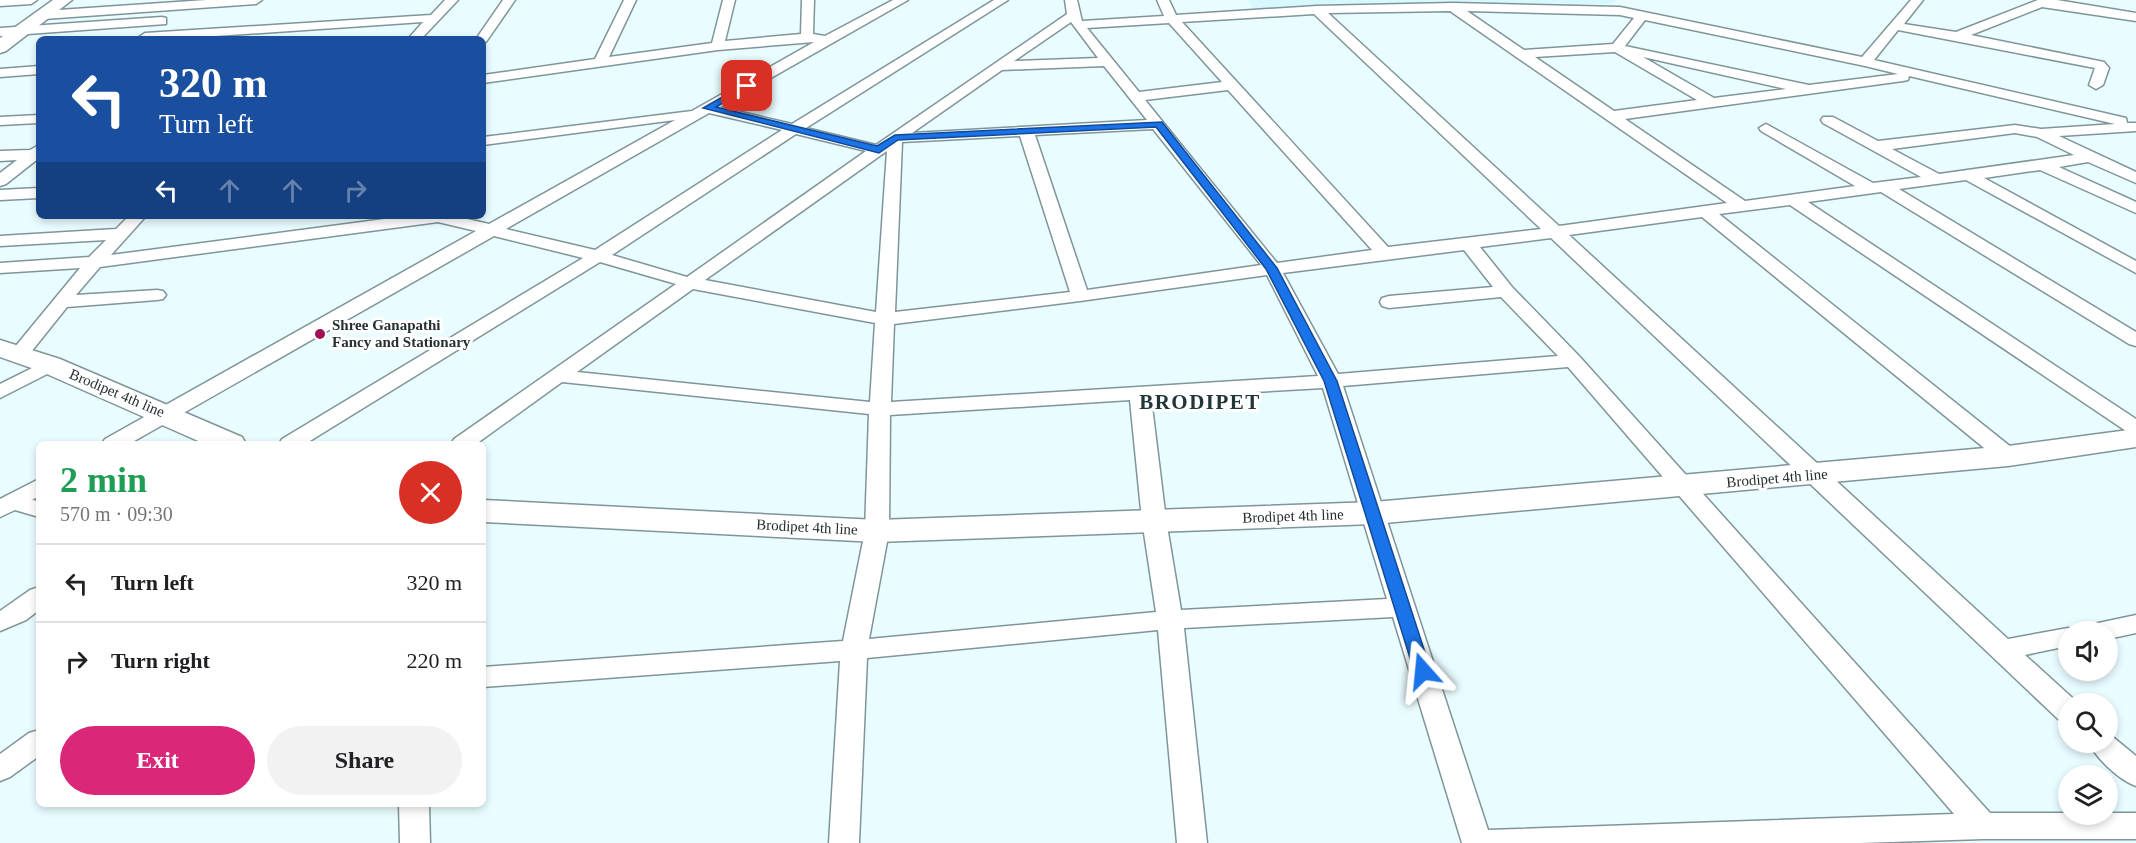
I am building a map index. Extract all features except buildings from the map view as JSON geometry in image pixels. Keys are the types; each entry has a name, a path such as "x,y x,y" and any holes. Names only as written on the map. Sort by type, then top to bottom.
{"street":[{"path":"0,2 31,0"},
{"path":"0,47 64,0"},
{"path":"44,15 184,2 256,0"},
{"path":"417,36 452,0"},
{"path":"484,36 509,0"},
{"path":"600,62 630,0"},
{"path":"718,46 729,0"},
{"path":"807,37 808,0"},
{"path":"118,441 827,40 902,0"},
{"path":"295,441 598,256 794,129 1002,0"},
{"path":"1163,0 1172,19 1384,253"},
{"path":"1620,11 1636,0"},
{"path":"1865,62 1917,0"},
{"path":"1957,36 2050,1 2136,18"},
{"path":"146,36 184,2"},
{"path":"1453,8 1742,206"},
{"path":"466,441 1074,13 1172,19 1317,10 1453,8 1620,11 1865,62 2136,126"},
{"path":"1317,10 2058,702"},
{"path":"1074,13 1106,62 1159,124 1272,268 1331,381 1477,843"},
{"path":"1617,48 1642,15"},
{"path":"173,36 434,18"},
{"path":"0,32 162,21"},
{"path":"1895,26 1957,36 2099,65 2102,68 2096,85"},
{"path":"486,79 718,46 807,37 827,40"},
{"path":"1522,54 1617,48 1811,90"},
{"path":"1617,48 1712,103"},
{"path":"999,66 1106,62"},
{"path":"0,73 36,70"},
{"path":"1612,116 1917,75"},
{"path":"1136,97 1232,85"},
{"path":"486,141 704,110 794,129 887,144 1026,131 1159,124"},
{"path":"0,121 36,119"},
{"path":"1828,120 1936,180"},
{"path":"1876,146 2014,129 2041,133 2136,126"},
{"path":"1766,128 1875,187 2136,340"},
{"path":"1026,131 1080,296"},
{"path":"2041,133 2136,178"},
{"path":"844,843 854,650 877,531 885,320 887,144"},
{"path":"0,156 36,152"},
{"path":"0,181 36,153"},
{"path":"446,219 598,256 690,283 885,320 1080,296 1384,253 1468,244 2090,157"},
{"path":"2042,165 2136,208"},
{"path":"1968,175 2136,268"},
{"path":"0,195 36,193"},
{"path":"1792,199 2136,428"},
{"path":"1705,211 2008,456"},
{"path":"10,350 63,302 94,262 135,219"},
{"path":"0,268 94,262 357,223 411,219"},
{"path":"0,241 121,234"},
{"path":"1468,244 1506,291 1573,361 1983,826"},
{"path":"1389,302 1506,291"},
{"path":"63,302 157,295"},
{"name":"Brodipet 4th line","path":"10,350 166,414 224,441"},
{"path":"559,376 880,409 1331,381 1573,361"},
{"path":"0,392 50,365"},
{"path":"1140,393 1154,520 1170,620 1191,843"},
{"name":"Brodipet 4th line","path":"486,511 877,531 1374,513 2008,456 2136,438"},
{"path":"5,505 36,488"},
{"path":"5,505 36,509"},
{"path":"0,622 17,614 36,598"},
{"path":"486,677 854,650 1170,620 1402,607"},
{"path":"2118,628 2136,624"},
{"path":"2003,650 2058,639"},
{"path":"0,769 36,743"},
{"path":"2114,753 2136,774"},
{"path":"414,807 415,843"},
{"path":"1485,843 1983,826 2136,826"}],"shaded area":[{"path":"1248,0 1616,0 1611,4 1332,4 1253,9"}],"place":[{"name":"Shree Ganapathi Fancy and Stationary","path":"320,334"}],"district":[{"name":"BRODIPET","path":"1200,402"}],"route":[{"path":"747,86 708,108 879,150 895,138 1159,124 1272,268 1331,381 1423,671"}]}
